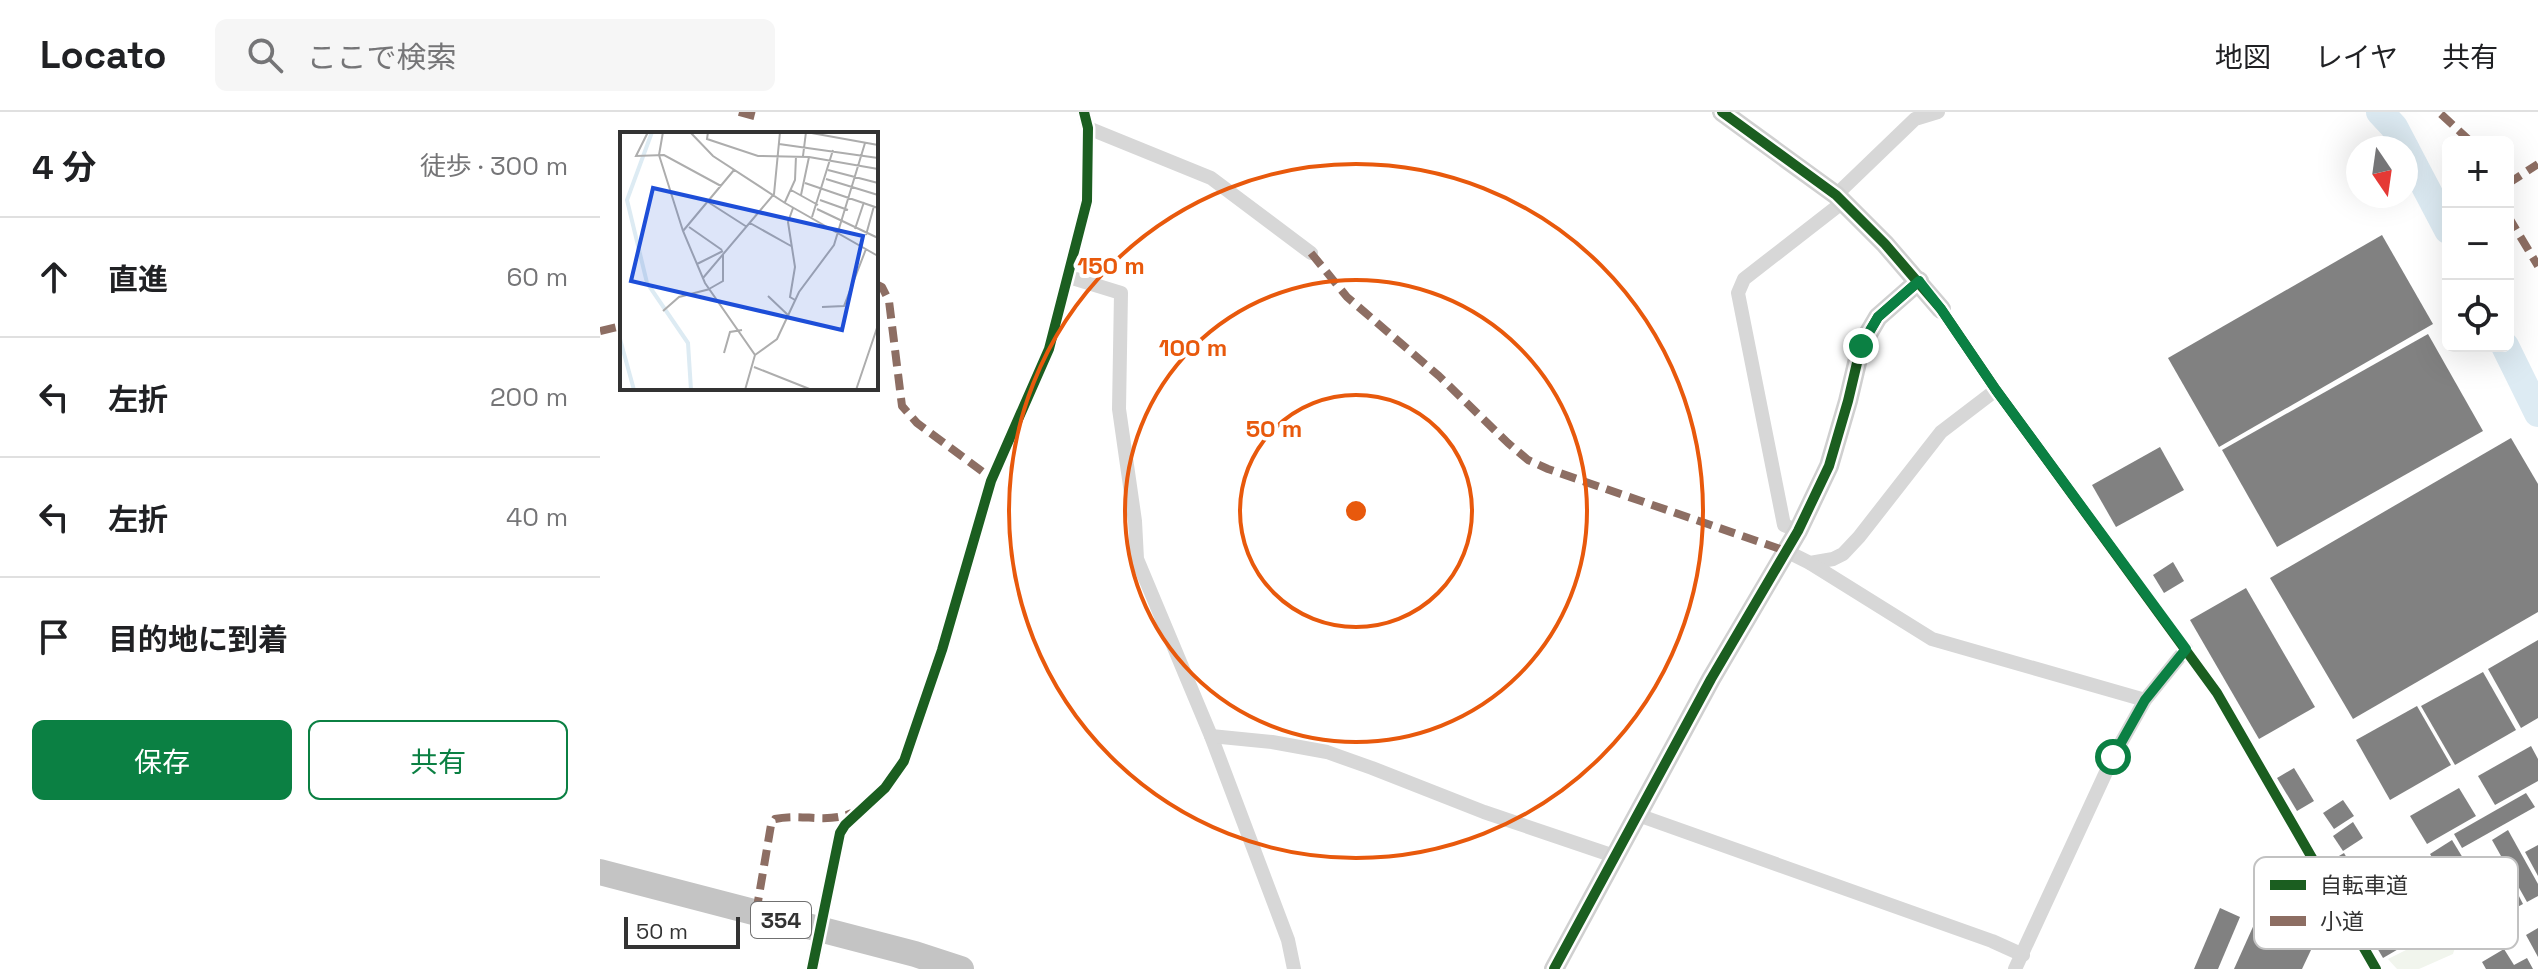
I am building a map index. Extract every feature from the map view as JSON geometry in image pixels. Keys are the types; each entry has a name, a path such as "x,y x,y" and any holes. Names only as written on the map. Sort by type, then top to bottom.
{"highway":[{"name":"354","path":"600,872 915,954 961,969"}],"street":[{"path":"812,969 840,833 885,788 904,761 942,650 991,481 1049,349 1087,201 1088,128 1084,112"},
{"path":"1722,112 1840,199 1919,281 2217,693 2311,857"},
{"path":"1798,531 1784,525 1738,293 1744,279 1840,199 1915,119 1938,112"},
{"path":"1088,128 1166,157 1211,178 1311,253"},
{"path":"1069,277 1121,293 1119,409 1135,521 1137,559 1211,736 1288,940 1294,969"},
{"path":"1554,969 1711,679 1798,531 1829,466 1861,346 1878,317 1919,281"},
{"path":"1810,563 1843,554 1941,432 1996,390"},
{"path":"1786,551 1932,639 2145,700"},
{"path":"2015,969 2113,757 2145,700 2186,649"},
{"path":"1211,736 1259,740 1327,752 1484,812 1614,856"},
{"path":"1638,815 1992,941 2023,955"},
{"path":"2364,949 2376,969"}],"shaded area":[{"path":"2408,949 2454,949 2453,954 2419,969 2397,969 2388,959"}],"building":[{"path":"2382,235 2433,324 2219,447 2168,358"},
{"path":"2428,334 2483,431 2277,547 2222,450"},
{"path":"2511,438 2538,484 2538,612 2353,719 2270,578"},
{"path":"2160,447 2184,490 2116,527 2092,485"},
{"path":"2173,562 2184,581 2164,593 2153,575"},
{"path":"2246,588 2315,707 2259,739 2190,620"},
{"path":"2538,640 2538,718 2521,728 2488,669"},
{"path":"2483,672 2516,730 2455,765 2421,706"},
{"path":"2417,706 2451,765 2390,800 2356,740"},
{"path":"2531,746 2538,759 2538,781 2495,805 2478,776"},
{"path":"2294,768 2314,801 2297,811 2277,778"},
{"path":"2459,788 2476,816 2427,844 2410,816"},
{"path":"2526,793 2535,807 2462,848 2454,834"},
{"path":"2343,800 2354,816 2334,829 2323,813"},
{"path":"2353,822 2363,838 2343,851 2333,836"},
{"path":"2508,830 2538,884 2538,896 2527,902 2518,886 2518,857 2502,857 2492,840"},
{"path":"2452,840 2462,857 2432,857 2430,854"},
{"path":"2538,845 2538,876 2525,852"},
{"path":"2220,908 2240,917 2218,969 2194,969"},
{"path":"2254,924 2254,949 2311,949 2302,969 2234,969"},
{"path":"2538,928 2538,957 2526,935"},
{"path":"2378,949 2398,949 2383,958"},
{"path":"2504,949 2514,965 2527,958 2533,969 2486,969 2482,962"}],"waterway":[{"path":"2380,112 2399,136"},
{"path":"2418,173 2442,219"},
{"path":"2508,352 2538,413"}],"marked path":[{"path":"739,112 762,118"},
{"path":"2441,114 2465,136"},
{"path":"2514,180 2538,164"},
{"path":"2514,226 2538,266"},
{"path":"1311,253 1347,297 1439,376 1528,460 1786,551"},
{"path":"878,285 889,301 902,406 917,423 991,481"},
{"path":"600,331 620,326"},
{"path":"756,913 771,825 775,819 833,818 852,813"}],"cycle path":[{"path":"812,969 840,833 885,788 904,761 942,650 991,481 1049,349 1087,201 1088,128 1084,112"},
{"path":"1722,112 1836,195 1885,244 1941,309 1996,390 2217,693 2311,857"},
{"path":"1554,969 1711,679 1798,531 1829,466 1861,346 1878,317 1919,281"},
{"path":"2364,949 2376,969"}],"route":[{"path":"1861,346 1878,317 1919,281 2093,525 2186,649 2145,700 2113,757"}]}
